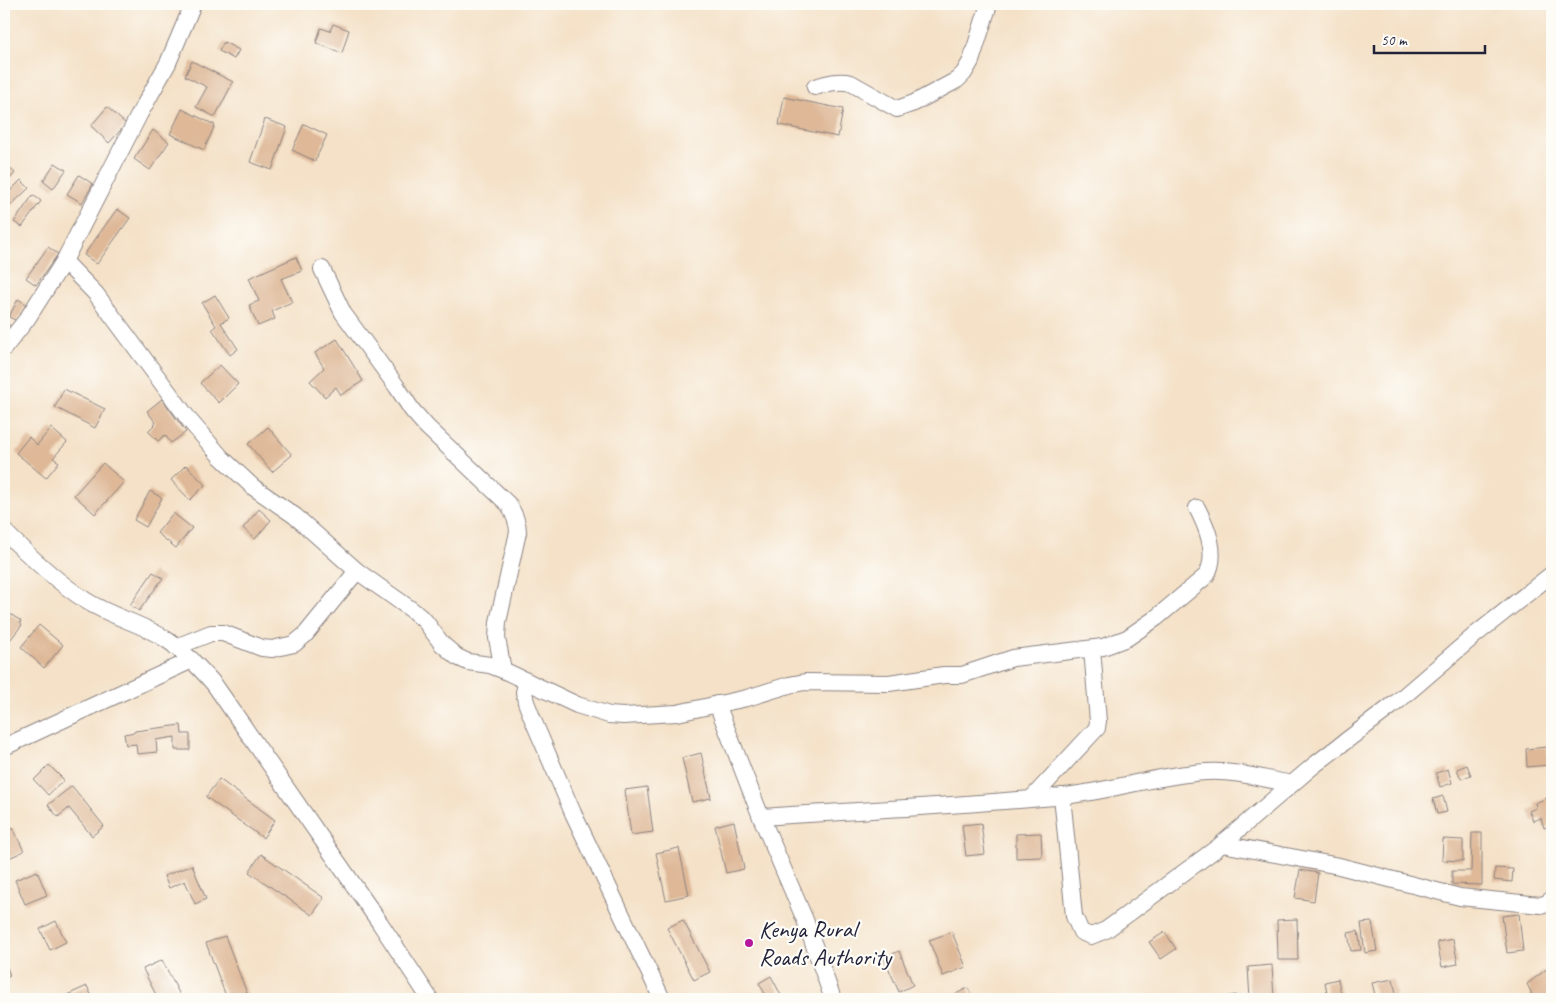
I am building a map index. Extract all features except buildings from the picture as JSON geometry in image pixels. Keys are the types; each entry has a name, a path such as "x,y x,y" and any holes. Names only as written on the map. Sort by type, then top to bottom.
{"street":[{"path":"4,348 27,319 64,261 168,62 193,4"},
{"path":"815,87 842,81 851,83 897,109 914,103 957,80 964,73 971,61 989,4"},
{"path":"64,261 96,294 190,421 222,457 253,487 295,516 357,571 426,621 442,644 457,657 468,662 490,665 577,705 609,715 677,713 747,698 805,682 889,684 944,675 962,675 1013,658 1103,647 1127,638 1156,618 1206,576 1211,561 1210,542 1207,527 1197,508"},
{"path":"322,269 342,313 412,410 427,427 509,505 514,514 518,523 518,532 498,622 497,638 503,670"},
{"path":"4,532 57,579 86,601 110,614 167,639 192,660 214,684 380,923 430,999"},
{"path":"176,646 211,634 222,633 262,648 294,644 305,635 357,571"},
{"path":"1062,796 1074,916 1081,932 1091,936 1114,925 1222,844 1292,784 1397,702 1475,634 1552,574"},
{"path":"1032,798 1097,728 1092,649"},
{"path":"6,743 192,660"},
{"path":"527,681 524,692 533,720 573,813 662,999"},
{"path":"717,704 761,817 805,920 833,999"},
{"path":"761,817 1062,796 1086,793 1161,777 1207,771 1238,774 1292,784"},
{"path":"1222,844 1339,866 1460,897 1541,905 1552,899"}],"place":[{"name":"Kenya Rural Roads Authority","path":"749,943"}]}
